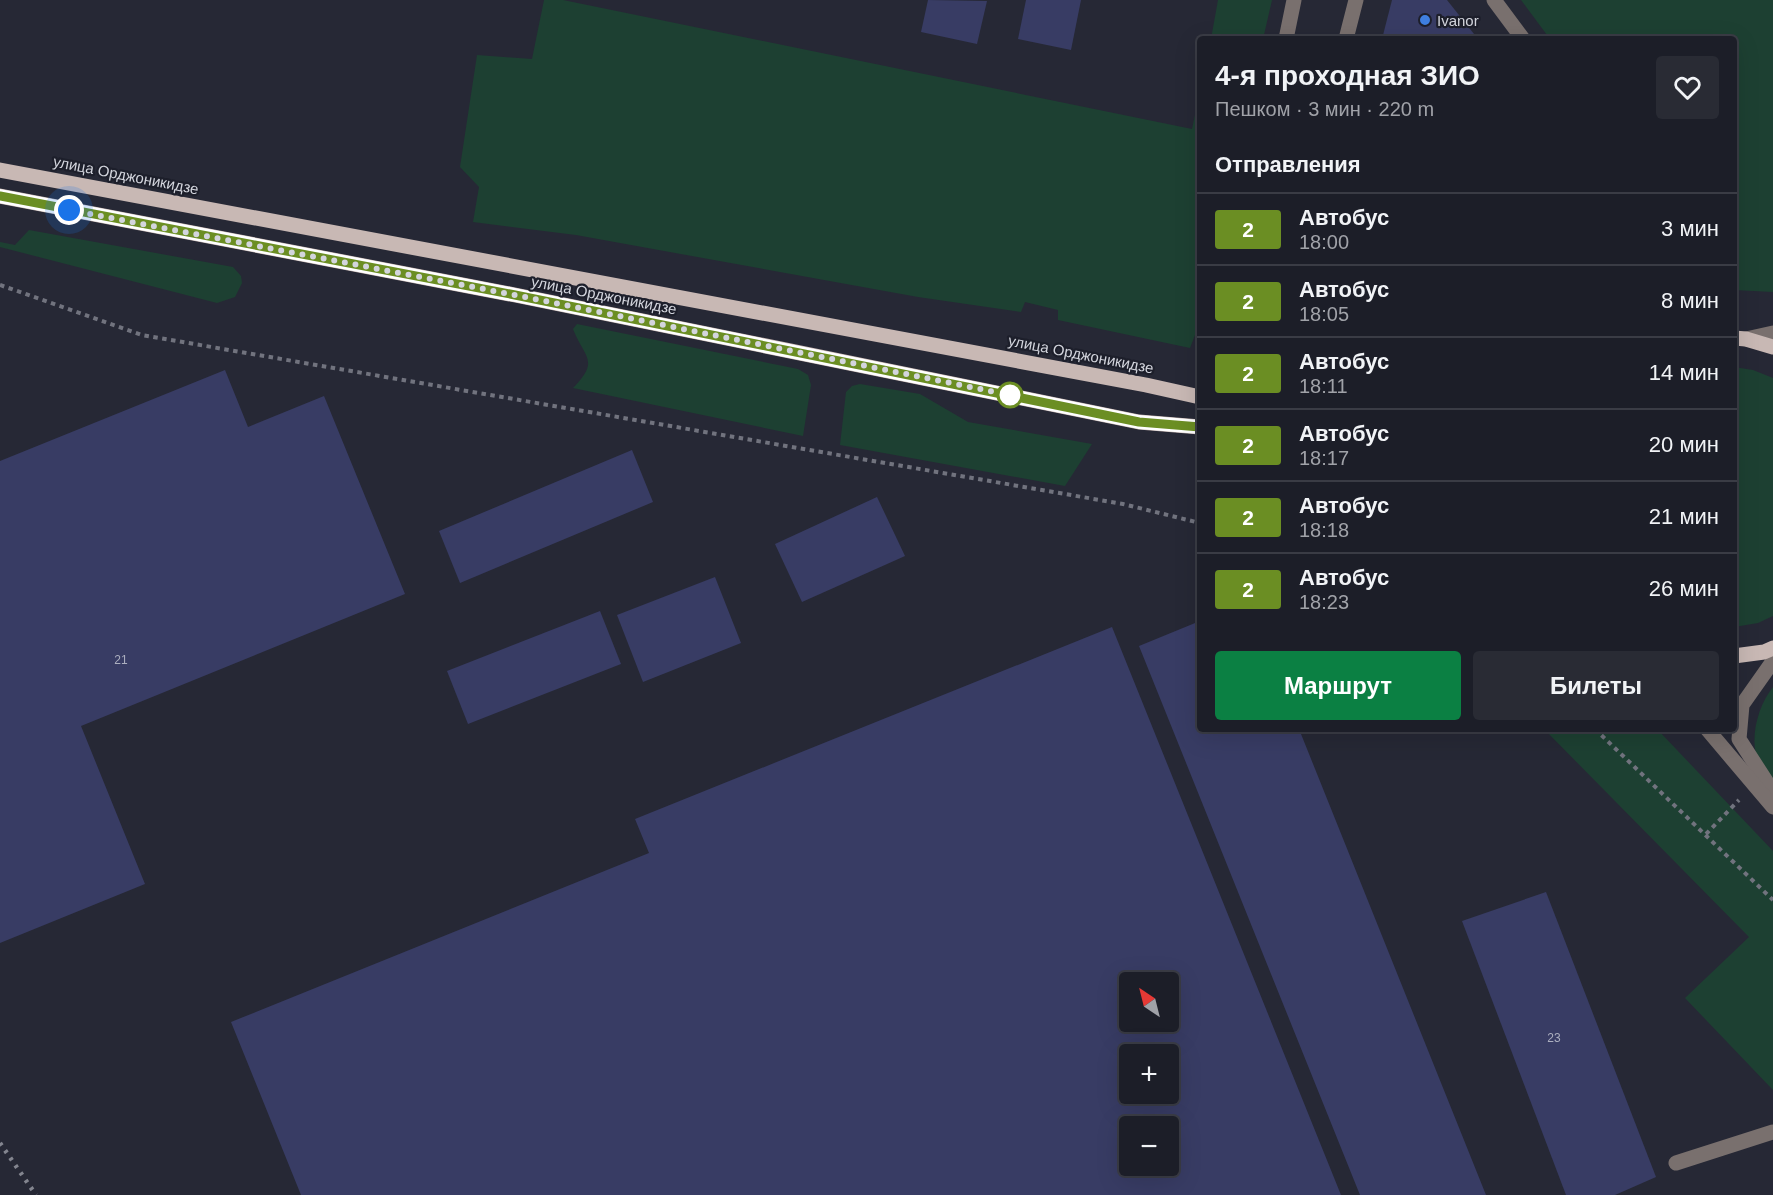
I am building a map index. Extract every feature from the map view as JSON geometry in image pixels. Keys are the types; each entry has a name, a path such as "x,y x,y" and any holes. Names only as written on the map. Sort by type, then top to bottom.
{"main road":[{"name":"улица Орджоникидзе","path":"0,170 1134,382 1197,396"},
{"name":"улица Орджоникидзе","path":"0,196 515,295 1139,422 1197,427"},
{"path":"1740,338 1773,347"},
{"path":"1737,656 1764,652 1773,648"}],"street":[{"path":"1287,36 1294,0"},
{"path":"1347,36 1356,0"},
{"path":"1494,0 1522,36"},
{"path":"1740,338 1773,333"},
{"path":"1773,661 1742,705 1740,739 1773,792"},
{"path":"1710,732 1773,807"},
{"path":"1676,1163 1773,1132"}],"path":[{"path":"0,285 142,335 1122,504 1197,522"},
{"path":"1598,732 1773,900"}],"green space":[{"path":"544,0 563,0 1192,129 1197,105 1197,330 1190,348 1058,320 1058,310 1025,302 1021,312 918,297 576,235 473,222 479,187 460,167 477,55 532,59"},
{"path":"1218,0 1272,0 1264,36 1212,36"},
{"path":"1521,0 1773,0 1773,292 1737,290 1737,36 1548,36"},
{"path":"29,230 233,267 241,276 242,283 235,297 217,303 0,247 0,242 15,245"},
{"path":"577,324 798,369 808,375 811,385 803,436 573,388 588,365 588,359 573,329"},
{"path":"1737,367 1753,370 1773,378 1773,616 1758,623 1737,626"},
{"path":"860,384 920,394 968,422 1092,444 1065,486 840,445 846,392 852,386"},
{"path":"1773,687 1773,786 1756,757 1755,736 1759,714"},
{"path":"1547,732 1660,732 1773,851 1773,1090 1685,998 1749,937"}],"building":[{"path":"928,0 987,1 977,44 921,32"},
{"path":"1026,0 1081,0 1071,50 1018,39"},
{"name":"Ivanor","path":"1392,0 1447,0 1476,36 1383,36"},
{"path":"225,370 248,427 324,396 405,594 81,726 145,884 0,943 0,461"},
{"path":"632,450 653,502 460,583 439,531"},
{"path":"877,497 905,556 802,602 775,544"},
{"path":"715,577 741,643 643,682 617,615"},
{"path":"600,611 621,664 468,724 447,671"},
{"path":"1197,622 1197,732 1300,732 1486,1195 1360,1195 1139,646"},
{"path":"1112,627 1341,1195 301,1195 231,1022 649,853 635,819"},
{"path":"1546,892 1656,1177 1615,1195 1566,1195 1462,921"}],"railway":[{"path":"0,1143 36,1195"}],"bus line":[{"name":"2","path":"0,196 515,295 1139,422 1197,427"}],"place":[{"name":"Ivanor","path":"1425,20"}],"route":[{"path":"69,210 515,295 1010,395"}]}
